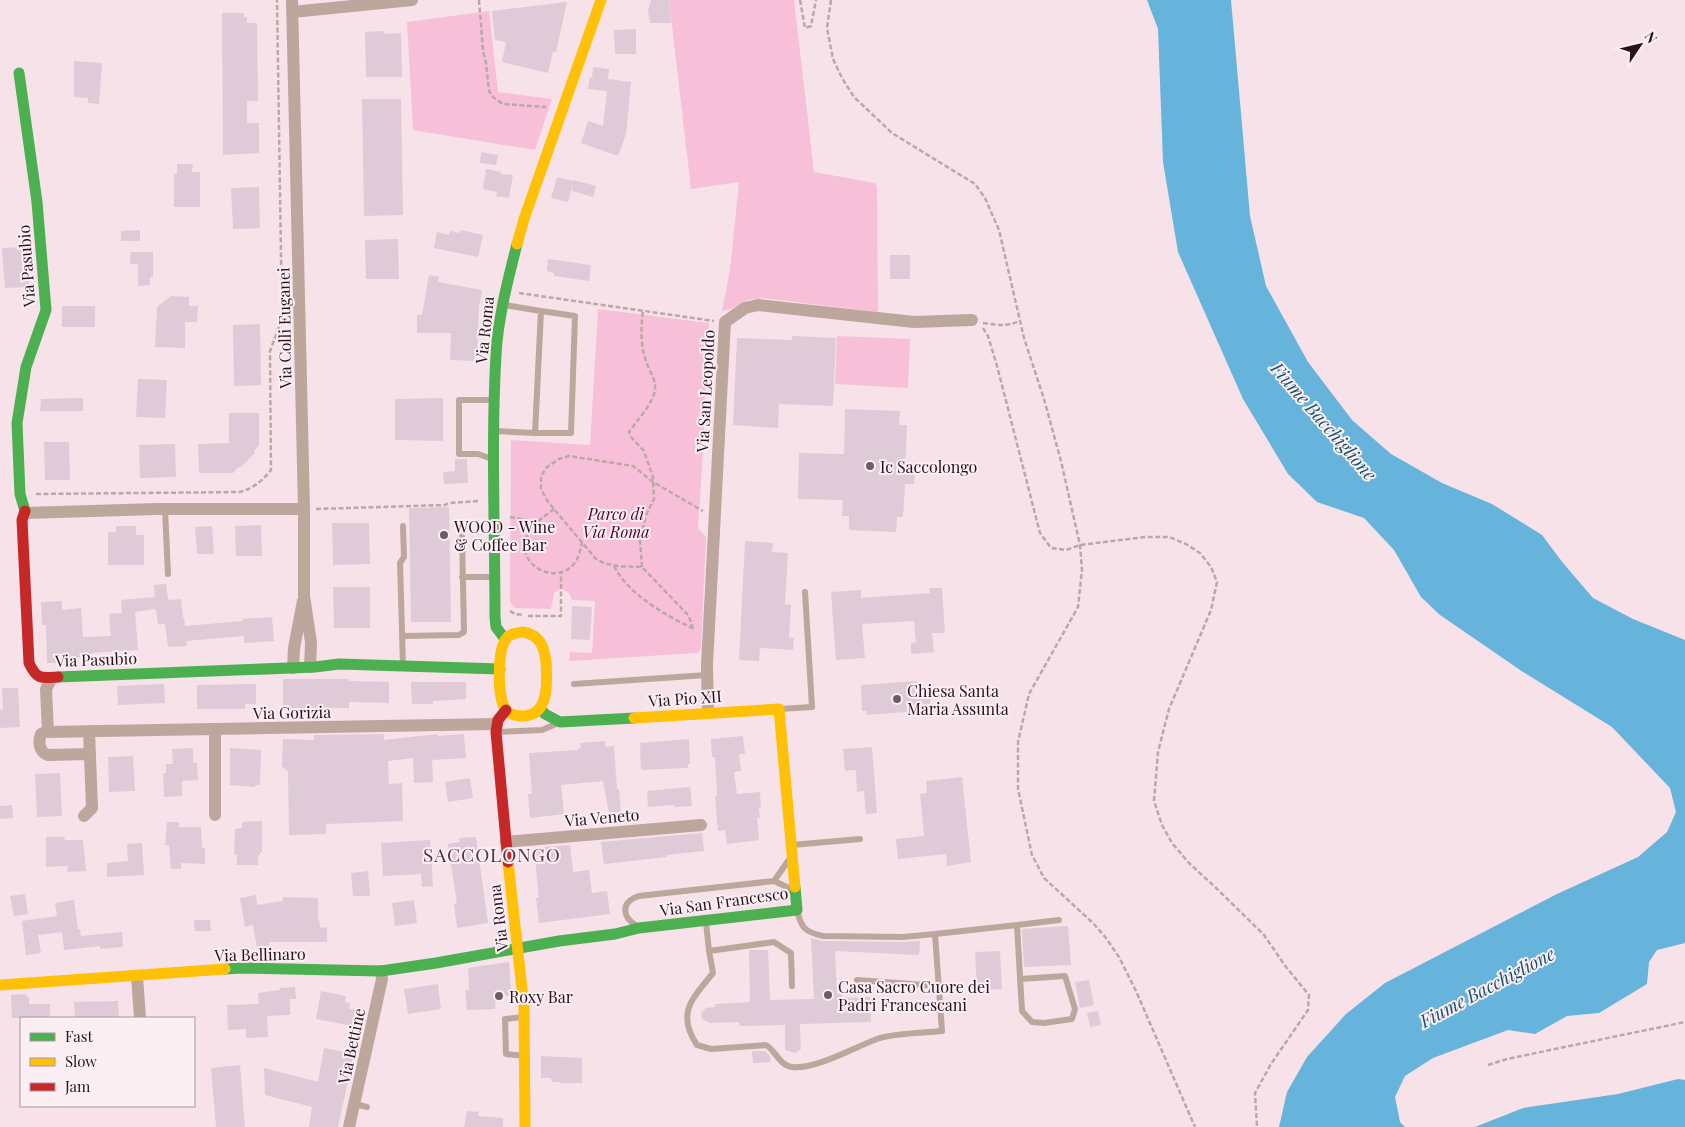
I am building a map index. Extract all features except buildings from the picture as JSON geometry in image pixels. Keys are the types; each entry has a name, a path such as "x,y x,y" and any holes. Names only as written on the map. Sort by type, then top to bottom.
{"street":[{"name":"Via Colli Euganei","path":"310,667 311,642 304,596 304,509 292,6 412,0"},
{"name":"Via Roma","path":"589,35 594,0"},
{"name":"Via Roma","path":"505,640 496,627 495,577 494,431 496,354 502,305 524,219 601,0"},
{"name":"Via Pasubio","path":"19,73 37,202 46,310 26,367 17,423 20,494 25,513 22,520 29,662 31,668 38,678 293,668"},
{"name":"Via San Leopoldo","path":"708,713 707,670 725,322 745,308 758,305 914,322 974,321"},
{"path":"25,513 165,509 304,509"},
{"path":"304,596 298,619 293,668 339,664 495,669"},
{"path":"523,632 530,633 541,642 545,655 545,695 540,709 535,714 522,716 512,714 506,710 502,703 495,669 505,640 510,635 523,632"},
{"path":"311,642 318,654 339,664"},
{"path":"52,678 46,689 48,732 41,734 40,750 48,756 90,754"},
{"path":"540,709 560,722"},
{"name":"Via Pio XII","path":"560,722 779,709"},
{"name":"Via San Francesco","path":"518,948 615,934 640,928 797,910 779,709"},
{"path":"496,728 498,717 506,710"},
{"name":"Via Roma","path":"496,728 524,1017 525,1127"},
{"name":"Via Gorizia","path":"48,732 215,729 496,728"},
{"path":"215,729 215,815"},
{"path":"84,816 92,808 90,731"},
{"name":"Via Veneto","path":"506,842 701,825"},
{"name":"Via Bellinaro","path":"0,985 242,968 381,971 518,948"},
{"name":"Via Bettine","path":"349,1127 361,1105 382,979 381,971"},
{"path":"137,976 140,1017"}],"lane":[{"path":"494,431 571,433 576,316 502,305"},
{"path":"535,433 541,311"},
{"path":"494,460 478,454 459,454 459,400 495,400"},
{"path":"165,509 168,574"},
{"path":"403,526 404,557 400,563 403,666"},
{"path":"402,636 459,635 464,632 462,536"},
{"path":"462,577 495,577"},
{"name":"Via Pio XII","path":"779,709 812,707 805,592"},
{"path":"574,684 707,670"},
{"name":"Via Pio XII","path":"496,728 542,730 560,722"},
{"path":"774,881 784,869 792,849 860,839"},
{"path":"640,928 630,922 626,916 625,909 628,902 639,896 774,881 789,888 796,896"},
{"path":"797,910 800,922 804,928 810,933 822,936 903,937 1059,920"},
{"path":"705,920 713,973 695,996 687,1010 689,1033 697,1045 711,1049 766,1045 773,1049 781,1062 791,1067 813,1065 881,1038 942,1031 935,934"},
{"path":"1017,925 1020,979 1022,1011 1032,1022 1044,1023 1072,1019 1075,1009 1065,976 1020,979"},
{"path":"710,951 774,942 791,953 792,986"},
{"path":"857,980 938,986"},
{"path":"524,1017 505,1019 506,1054 525,1056"}],"path":[{"path":"28,494 240,492 262,482 271,470 270,351 282,319 277,0"},
{"path":"479,0 483,51 489,91 494,98 503,104 526,104 553,108"},
{"path":"800,0 805,28 811,26 816,0"},
{"path":"831,0 827,28 832,59 854,97 892,132 917,150 975,184 985,198 999,230 1024,338 1044,399 1061,461 1080,546 1082,570 1078,606 1029,694 1018,742 1018,789 1032,855 1044,878 1092,923 1106,938 1119,957 1136,990 1195,1127"},
{"path":"516,292 725,322"},
{"path":"643,310 640,336 646,364 655,383 656,391 629,432 631,437 644,451 653,477 654,498 646,515 640,541 642,567 689,616 693,629"},
{"path":"974,321 998,326 1010,325 1020,321"},
{"path":"974,321 982,326 988,336 1040,533 1050,548 1066,550 1080,546 1145,537 1169,537 1186,544 1200,553 1212,567 1217,582 1212,610 1169,709 1158,752 1154,801 1162,825 1172,843 1189,864 1215,886 1264,935 1286,967 1309,994 1308,1010 1271,1064 1254,1093 1256,1127"},
{"path":"642,567 621,568 607,565 596,559 554,509 541,489 541,476 553,463 569,456 633,466 653,482 715,519"},
{"path":"304,509 445,505 449,503 484,501"},
{"path":"554,509 538,522 526,537 524,548 528,559 536,568 544,573 558,573 570,567 578,558 582,542"},
{"path":"506,517 538,522"},
{"path":"614,566 626,583 668,616 693,629 709,630"},
{"path":"528,616 561,616 561,572"},
{"path":"1488,1065 1685,1022"}],"green space":[{"path":"669,0 794,0 814,172 875,183 877,187 878,312 762,298 748,300 733,308 722,311 730,270 739,182 691,189"},
{"path":"489,11 498,92 552,99 535,150 413,130 407,22"},
{"name":"Parco di Via Roma","path":"598,309 709,323 698,528 706,537 701,649 697,653 569,661 570,652 592,653 595,601 572,600 569,593 561,588 554,593 551,609 515,608 510,602 511,440 590,445"},
{"path":"837,336 910,339 908,388 835,384"}],"water":[{"name":"Fiume Bacchiglione","path":"1147,0 1231,0 1250,216 1266,286 1308,362 1352,420 1391,454 1442,483 1492,504 1542,535 1593,598 1633,619 1685,640 1685,943 1657,950 1649,962 1647,984 1599,1013 1567,1016 1535,1034 1508,1030 1433,1058 1405,1076 1395,1097 1400,1122 1405,1127 1279,1127 1287,1092 1307,1057 1346,1014 1385,983 1557,894 1638,857 1667,832 1676,812 1670,788 1612,727 1523,672 1440,615 1421,597 1394,550 1364,518 1317,502 1288,474 1243,399 1178,252 1163,162 1158,29"},
{"path":"1678,1079 1685,1080 1685,1127 1475,1127 1523,1108 1618,1094"}],"traffic: fast":[{"path":"19,73 37,202 46,310 26,367 17,423 20,494 25,511"},
{"path":"505,639 496,627 495,617 493,453 496,355 499,327 517,244"},
{"path":"58,677 315,667 339,664 500,669"},
{"path":"540,709 560,722 634,718"},
{"path":"225,969 381,971 559,941 615,934 639,928 797,910 795,887"}],"traffic: slow":[{"path":"517,244 524,219 601,0"},
{"path":"523,632 529,633 540,642 544,651 547,678 545,695 539,710 524,716 512,714 506,710 501,696 499,675 501,654 506,639 512,634 523,632"},
{"path":"634,718 779,709 795,887"},
{"path":"508,862 524,1007 525,1127"},
{"path":"0,985 225,969"}],"traffic: jam":[{"path":"25,511 22,520 29,663 40,677 58,677"},
{"path":"506,710 498,720 496,732 508,862"}],"place":[{"name":"Ic Saccolongo","path":"870,466"},
{"name":"WOOD - Wine & Coffee Bar","path":"444,535"},
{"name":"Chiesa Santa Maria Assunta","path":"897,699"},
{"name":"Casa Sacro Cuore dei Padri Francescani","path":"828,995"},
{"name":"Roxy Bar","path":"499,996"}],"district":[{"name":"SACCOLONGO","path":"492,854"}]}
